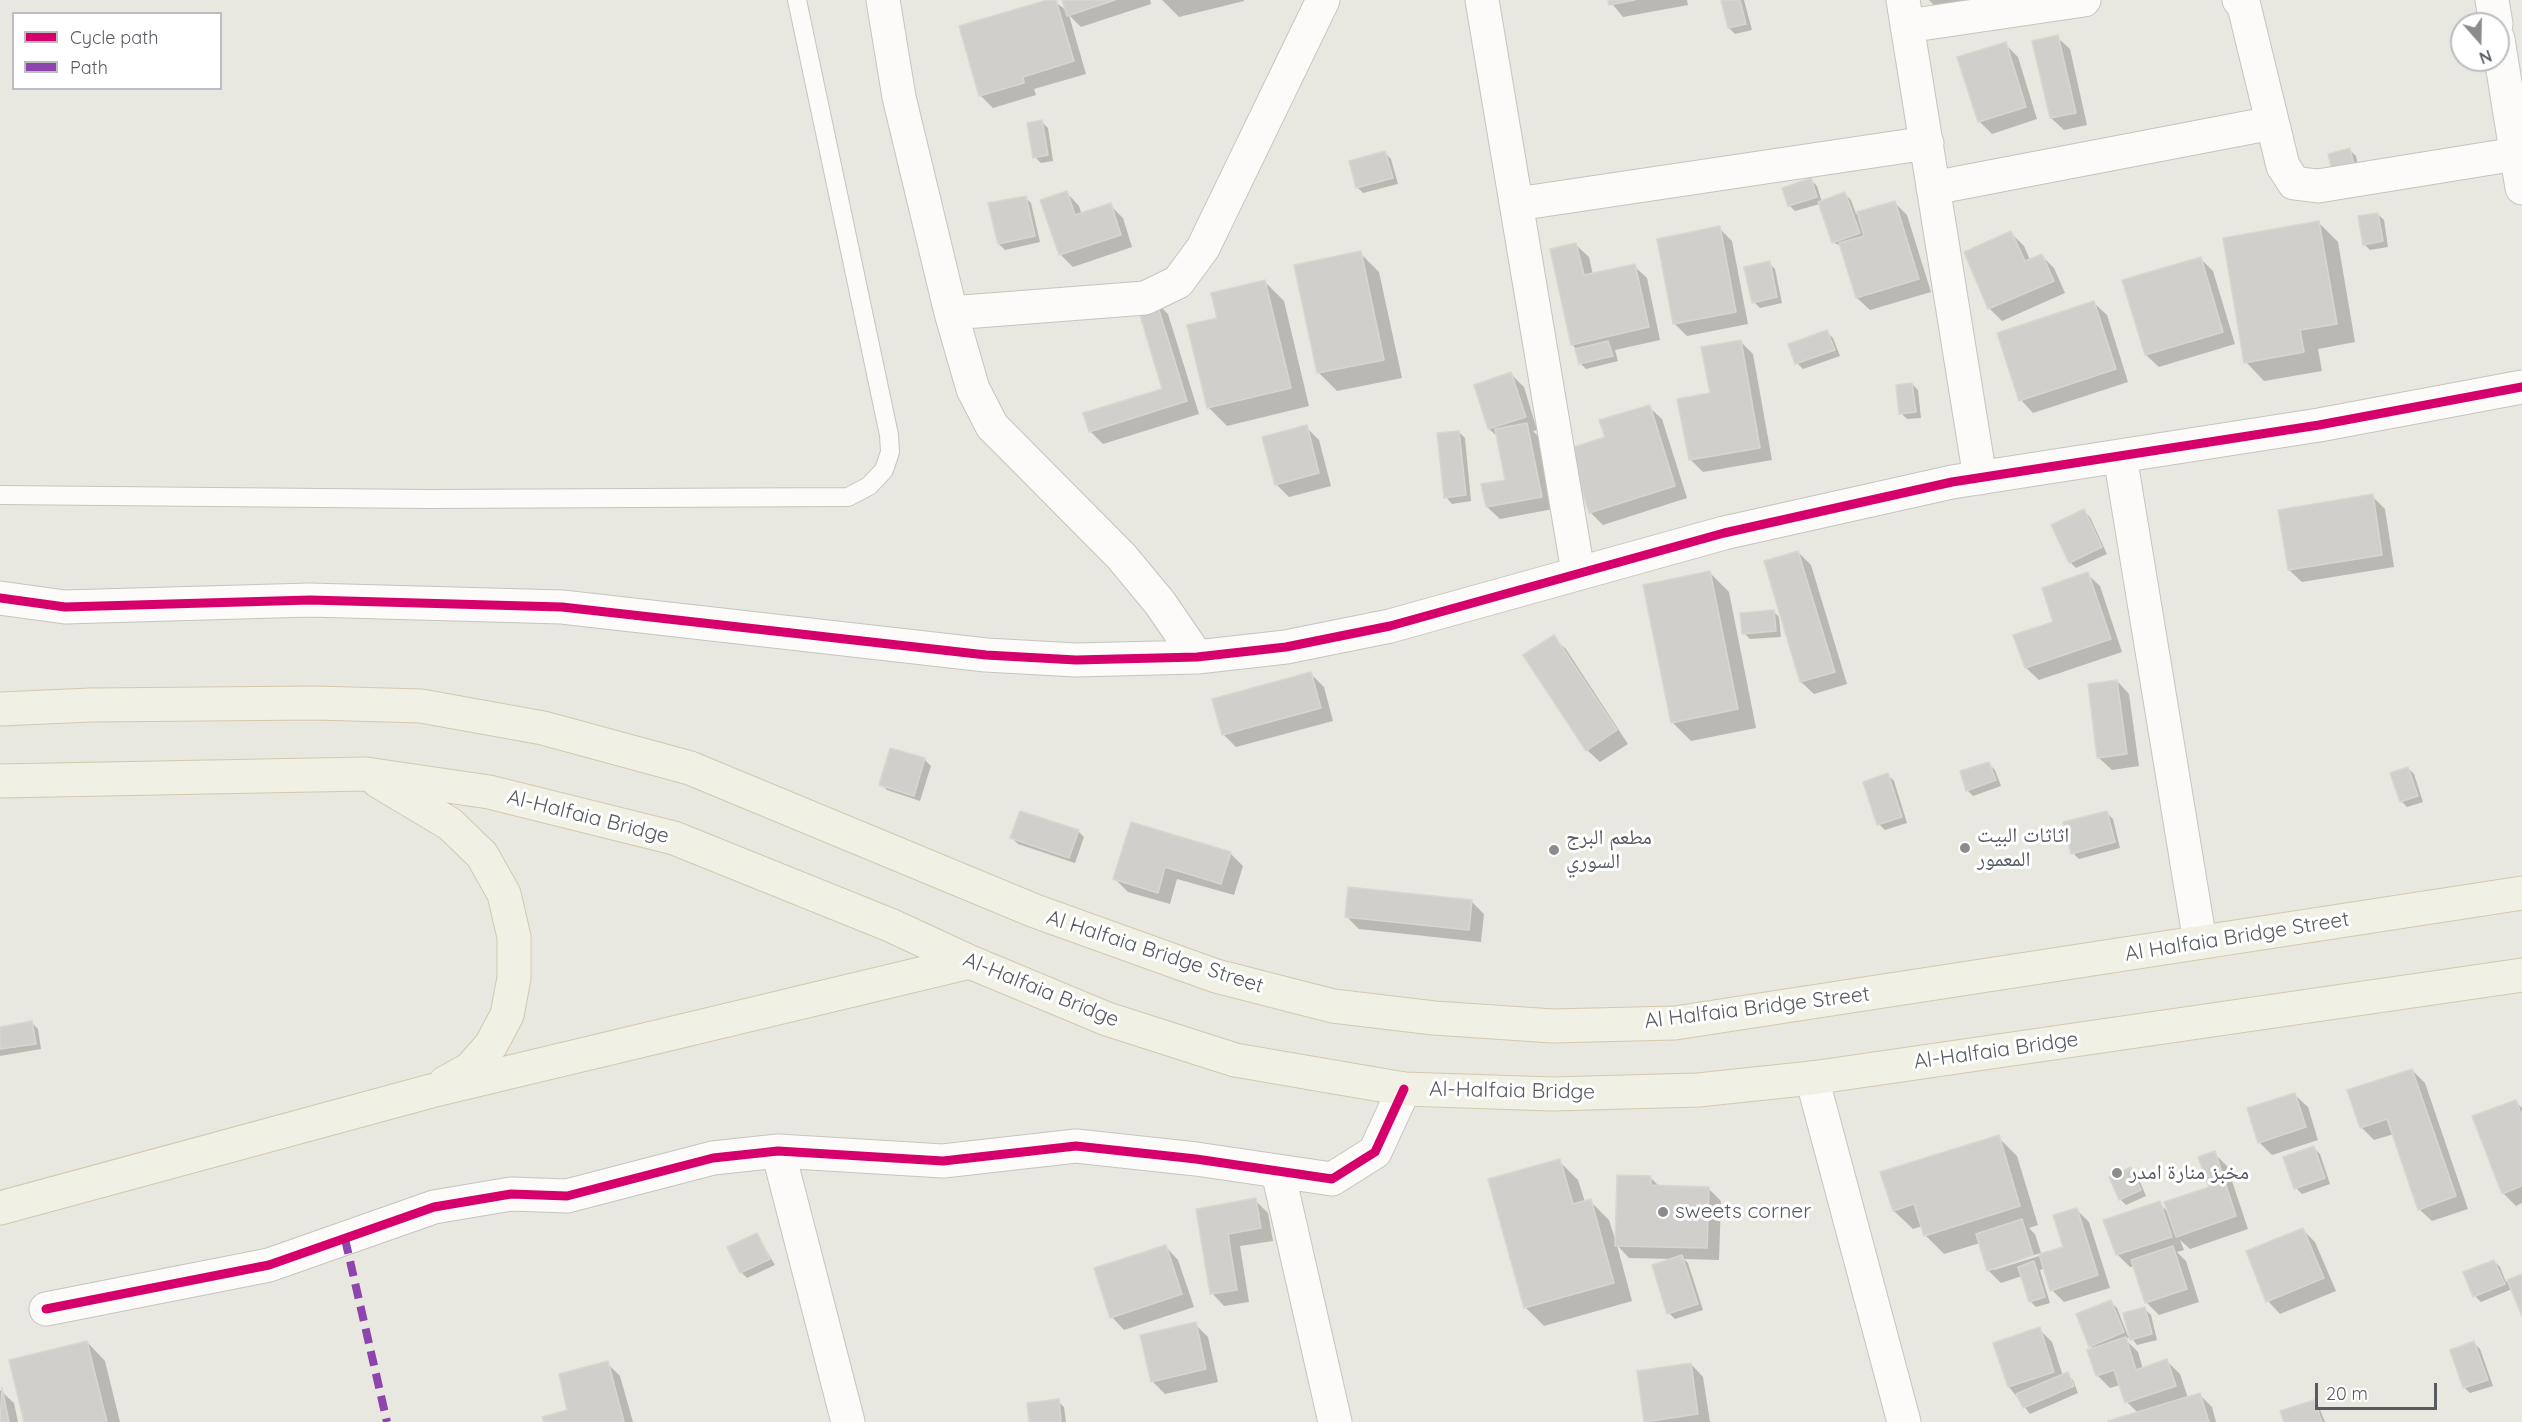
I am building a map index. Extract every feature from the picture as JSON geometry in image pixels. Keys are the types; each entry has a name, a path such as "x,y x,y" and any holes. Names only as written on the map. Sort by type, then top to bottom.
{"main road":[{"name":"Al Halfaia Bridge Street","path":"0,709 92,705 316,703 421,706 543,728 690,768 1035,911 1216,976 1333,1006 1434,1018 1553,1026 1676,1023 2522,893"},
{"name":"Al-Halfaia Bridge","path":"0,781 366,774 489,792 674,838 890,925 970,962 1107,1019 1235,1060 1404,1089 1552,1094 1698,1090 1812,1078 2522,975"},
{"path":"366,774 450,824 482,855 504,894 514,937 514,978 507,1015 491,1045 470,1069 431,1091"},
{"path":"0,1208 431,1091 970,962"}],"street":[{"path":"883,0 899,98 951,314 973,389 992,426 1121,556 1160,603 1197,657"},
{"path":"951,314 1145,298 1178,282 1203,248 1323,0"},
{"path":"1482,0 1578,572"},
{"path":"1980,477 1905,13 2084,0"},
{"path":"2239,0 2244,6 2283,166 2294,183 2318,186 2516,154"},
{"path":"2503,72 2522,188"},
{"path":"1934,188 2272,123"},
{"path":"1517,204 1927,143"},
{"path":"0,598 65,607 309,600 562,607 986,655 1076,660 1197,657 1286,647 1390,626 1724,533 1980,477 2319,425 2522,387"},
{"path":"2120,456 2200,942"},
{"path":"0,620 16,619 65,607"},
{"path":"1812,1078 1904,1422"},
{"path":"46,1309 268,1265 434,1207 511,1194 567,1196 713,1158 778,1151 943,1161 1076,1146 1196,1159 1332,1179 1375,1152 1404,1089"},
{"path":"778,1151 848,1422"},
{"path":"1278,1172 1335,1422"}],"lane":[{"path":"0,495 417,498 848,497 869,486 884,470 890,452 889,435 797,0"}],"building":[{"path":"1047,0 1056,0 1074,61 1023,77 1024,83 979,96 959,26"},
{"path":"1062,0 1115,0 1067,16"},
{"path":"1608,0 1635,0 1609,5"},
{"path":"1721,0 1740,0 1746,24 1728,28"},
{"path":"2058,35 2076,113 2050,118 2032,41"},
{"path":"2006,42 2026,107 1978,122 1957,57"},
{"path":"1042,120 1048,155 1033,158 1027,123"},
{"path":"2350,148 2356,174 2334,179 2328,154"},
{"path":"1385,151 1393,178 1356,188 1349,161"},
{"path":"1811,178 1817,197 1788,206 1782,188"},
{"path":"1067,191 1075,215 1111,203 1121,235 1059,255 1040,200"},
{"path":"1845,192 1860,233 1832,243 1818,202"},
{"path":"1026,196 1035,236 998,244 988,203"},
{"path":"1895,201 1919,279 1856,298 1839,243 1864,236 1857,212"},
{"path":"2378,213 2383,241 2363,245 2358,216"},
{"path":"2319,221 2337,324 2300,330 2304,352 2244,363 2223,238"},
{"path":"1720,226 1736,312 1673,324 1657,239"},
{"path":"2011,231 2025,261 2042,254 2054,281 1988,309 1964,252"},
{"path":"1576,243 1584,275 1635,264 1649,327 1571,345 1550,249"},
{"path":"1361,251 1384,360 1317,373 1294,265"},
{"path":"2201,257 2223,332 2145,355 2122,280"},
{"path":"1770,261 1777,297 1752,303 1744,267"},
{"path":"1265,280 1291,388 1207,408 1187,325 1217,318 1211,293"},
{"path":"1156,300 1187,401 1089,432 1083,413 1162,389 1137,305"},
{"path":"2094,301 2116,369 2019,401 1997,333"},
{"path":"1827,330 1835,350 1795,364 1788,344"},
{"path":"1741,340 1760,448 1689,460 1677,399 1710,393 1701,347"},
{"path":"1608,341 1613,356 1579,364 1575,349"},
{"path":"1511,372 1526,417 1488,429 1474,385"},
{"path":"1912,383 1916,412 1899,414 1896,385"},
{"path":"1650,405 1675,486 1589,513 1568,449 1605,437 1599,420"},
{"path":"1527,423 1542,497 1486,507 1481,484 1505,480 1495,429"},
{"path":"1307,425 1319,473 1275,485 1262,437"},
{"path":"1459,431 1466,495 1444,498 1437,433"},
{"path":"2373,494 2382,555 2288,570 2278,510"},
{"path":"2084,509 2102,547 2069,563 2051,525"},
{"path":"1798,551 1835,672 1800,682 1764,561"},
{"path":"1710,571 1738,709 1671,723 1643,585"},
{"path":"2088,572 2111,639 2025,668 2013,635 2053,622 2042,588"},
{"path":"1774,610 1776,631 1742,634 1740,613"},
{"path":"1554,635 1617,730 1586,751 1523,655"},
{"path":"1311,672 1321,708 1222,735 1212,699"},
{"path":"2117,680 2127,754 2097,758 2088,684"},
{"path":"890,748 925,758 914,796 879,785"},
{"path":"1989,762 1996,780 1966,791 1960,771"},
{"path":"2408,767 2418,796 2400,802 2390,773"},
{"path":"1888,773 1902,817 1877,825 1863,782"},
{"path":"1020,811 1079,830 1069,858 1010,838"},
{"path":"2107,811 2115,842 2071,854 2063,822"},
{"path":"1131,822 1231,852 1221,884 1165,867 1158,893 1113,879"},
{"path":"1348,887 1472,900 1469,930 1345,917"},
{"path":"32,1021 36,1044 0,1049 0,1027"},
{"path":"2412,1069 2456,1196 2418,1210 2387,1119 2360,1128 2347,1090"},
{"path":"2295,1093 2306,1127 2258,1143 2247,1108"},
{"path":"2516,1100 2522,1116 2522,1186 2502,1194 2472,1116"},
{"path":"1999,1135 2020,1206 1924,1236 1914,1204 1893,1211 1880,1172"},
{"path":"2314,1146 2325,1178 2294,1189 2283,1157"},
{"path":"2215,1151 2236,1216 2176,1237 2164,1202 2209,1187 2198,1157"},
{"path":"1560,1159 1573,1204 1591,1199 1614,1283 1524,1308 1488,1179"},
{"path":"2131,1167 2141,1190 2119,1200 2109,1177"},
{"path":"1617,1175 1651,1176 1651,1185 1709,1187 1707,1248 1615,1246"},
{"path":"1256,1198 1261,1228 1228,1234 1237,1290 1210,1294 1196,1209"},
{"path":"2160,1201 2172,1237 2116,1255 2103,1220"},
{"path":"2077,1208 2098,1275 2050,1291 2039,1254 2063,1247 2053,1215"},
{"path":"2022,1219 2033,1255 1987,1271 1976,1234"},
{"path":"2303,1228 2324,1278 2266,1302 2246,1251"},
{"path":"757,1233 770,1259 740,1273 727,1247"},
{"path":"1166,1245 1182,1294 1110,1318 1094,1268"},
{"path":"2173,1246 2187,1289 2145,1303 2131,1260"},
{"path":"1682,1255 1698,1304 1667,1314 1652,1265"},
{"path":"2494,1260 2505,1284 2473,1297 2463,1272"},
{"path":"2034,1261 2045,1297 2029,1302 2018,1267"},
{"path":"2522,1274 2522,1316 2507,1280"},
{"path":"2111,1300 2124,1332 2089,1347 2076,1314"},
{"path":"2145,1307 2152,1334 2130,1340 2123,1313"},
{"path":"1196,1322 1206,1369 1151,1382 1140,1335"},
{"path":"2040,1327 2054,1372 2008,1387 1993,1343"},
{"path":"2126,1337 2136,1370 2167,1359 2176,1386 2125,1403 2114,1370 2096,1376 2087,1350"},
{"path":"87,1341 107,1422 24,1422 9,1360"},
{"path":"2474,1341 2488,1380 2463,1388 2450,1350"},
{"path":"608,1361 624,1422 544,1422 542,1417 567,1410 559,1374"},
{"path":"1691,1363 1698,1414 1644,1422 1637,1371"},
{"path":"2068,1372 2074,1386 2023,1408 2016,1394"},
{"path":"2,1388 9,1422 0,1422"},
{"path":"2200,1393 2209,1422 2108,1422 2108,1421"},
{"path":"1059,1399 1061,1422 1029,1422 1027,1403"},
{"path":"2314,1400 2322,1422 2284,1422 2280,1411"}],"marked path":[{"path":"345,1239 387,1422"}],"cycle path":[{"path":"0,598 65,607 310,600 562,607 986,655 1076,660 1197,657 1286,647 1390,626 1724,533 1952,482 2319,425 2522,387"},
{"path":"46,1309 269,1265 434,1207 511,1194 567,1196 713,1158 778,1151 943,1161 1076,1146 1196,1159 1332,1179 1375,1152 1404,1089"}],"place":[{"name":"اثاثات البيت المعمور","path":"1965,848"},
{"name":"مطعم البرج السوري","path":"1554,850"},
{"name":"مخبز منارة امدر","path":"2117,1173"},
{"name":"sweets corner","path":"1663,1212"}]}
